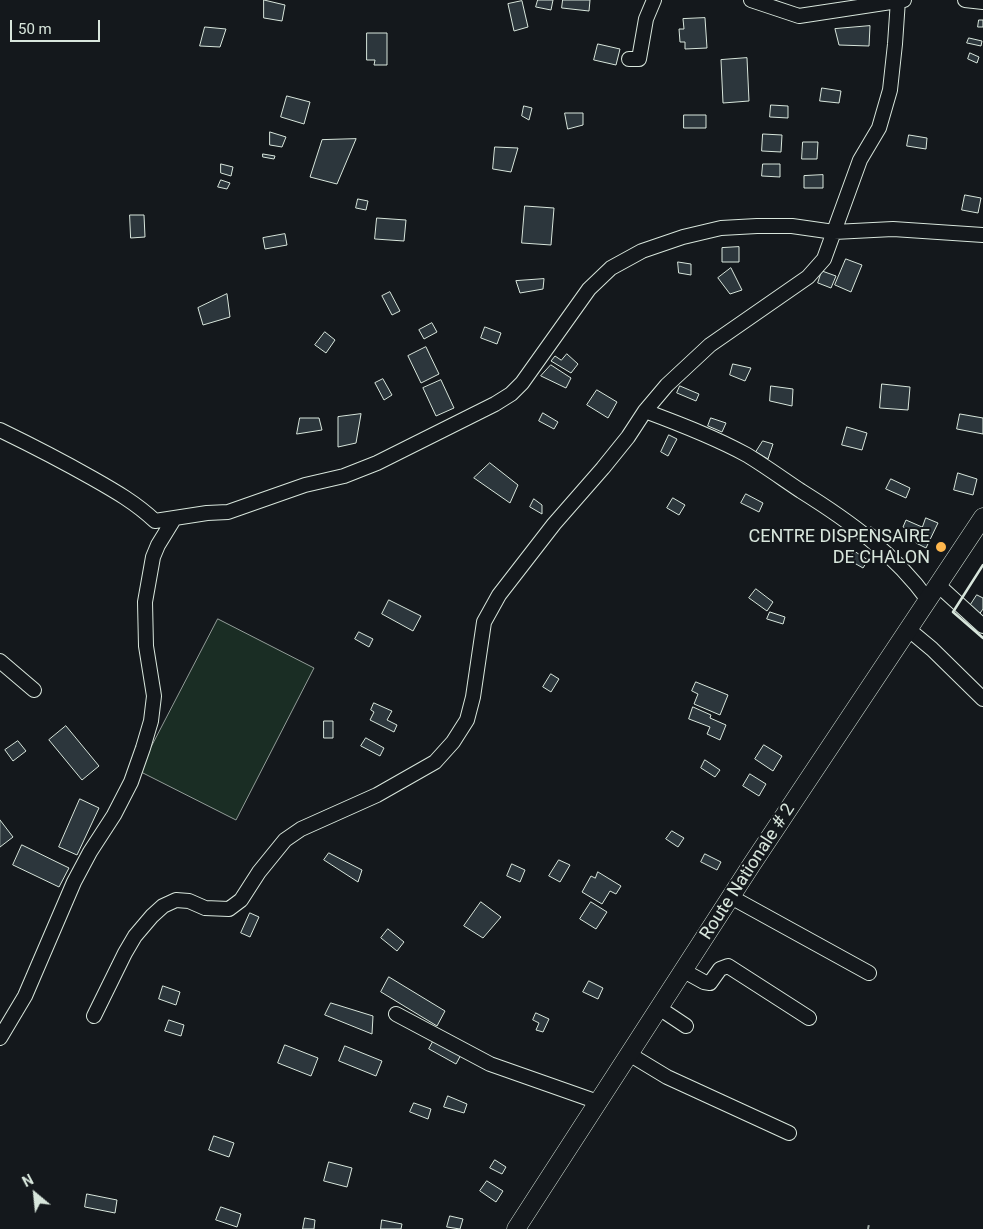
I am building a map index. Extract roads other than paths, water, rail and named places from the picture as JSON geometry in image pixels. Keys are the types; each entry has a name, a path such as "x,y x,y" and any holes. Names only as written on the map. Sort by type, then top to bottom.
{"main road":[{"name":"Route Nationale # 2","path":"516,1229 628,1054 983,517"}],"street":[{"path":"629,59 639,59 646,19 654,0"},
{"path":"94,1016 135,936 163,906 176,900 189,901 205,908 229,909 241,900 259,872 285,840 302,829 377,795 435,762 453,742 467,720 473,697 484,622 499,595 554,524 628,437 645,411 667,384 710,345 808,277 824,259 860,160 879,128 890,90 900,0 800,16 751,0"},
{"path":"965,0 983,2"},
{"path":"0,430 71,466 130,500 155,521 207,513 228,512 305,485 344,476 377,463 495,404 511,394 522,383 589,289 611,268 642,251 682,236 721,228 792,226 834,232 893,229 983,235"},
{"path":"645,411 695,429 748,456 829,509 872,541 903,568 928,600"},
{"path":"0,1038 25,996 78,875 90,852 114,815 131,782 140,756 150,721 154,696 146,646 145,602 153,557 174,519"},
{"path":"938,585 982,623"},
{"path":"908,629 932,649 983,699"},
{"path":"0,661 34,690"},
{"path":"731,897 869,973"},
{"path":"684,971 704,982 710,983 720,969 728,966 809,1018"},
{"path":"659,1008 686,1026"},
{"path":"396,1014 490,1064 598,1102"},
{"path":"628,1054 667,1077 788,1133"}],"place":[{"name":"CENTRE DISPENSAIRE DE CHALON","path":"941,547"}]}
